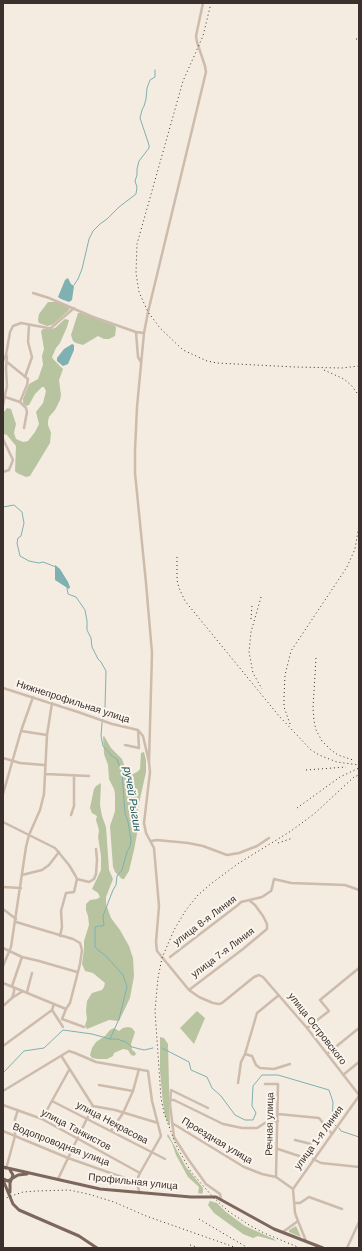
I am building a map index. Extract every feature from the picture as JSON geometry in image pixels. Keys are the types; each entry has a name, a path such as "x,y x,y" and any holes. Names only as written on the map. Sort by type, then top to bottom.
{"main road":[{"name":"Профильная улица","path":"5,1168 100,1189 140,1193 216,1197 221,1199"},
{"path":"3,1171 5,1168 13,1173 9,1188 10,1196"},
{"name":"Профильная улица","path":"3,1179 7,1181 20,1174 30,1174"},
{"path":"3,1179 15,1207 23,1213 79,1236 97,1248"},
{"path":"221,1199 266,1225 323,1248"},
{"path":"87,1242 92,1248"}],"street":[{"path":"189,990 158,953 156,948 159,906 154,848 146,833 144,823 150,772 152,710 151,637 135,473 135,450 144,333 178,184 206,72 196,36 203,3"},
{"path":"34,293 93,317 136,332 144,333"},
{"path":"3,406 7,386 6,368 11,328 16,324 52,328 74,308"},
{"path":"25,377 32,357 28,342 29,325"},
{"path":"136,332 138,357 141,363"},
{"path":"3,360 7,354"},
{"path":"7,362 25,377 28,382 20,402"},
{"path":"5,397 20,402 27,410 24,428"},
{"path":"3,439 13,460 9,470 3,472"},
{"name":"Нижнепрофильная улица","path":"3,688 52,703 99,720 138,730"},
{"path":"3,794 21,731 33,698"},
{"path":"3,966 10,951 16,921 24,855 29,835 42,803 44,794 46,735 52,703"},
{"path":"138,730 143,736 150,762"},
{"path":"125,745 139,748 138,730"},
{"path":"21,731 46,735"},
{"path":"3,758 20,763 44,765"},
{"path":"44,774 89,776"},
{"path":"71,815 74,806 74,775"},
{"path":"3,822 52,846 69,865 76,879 73,893 67,892 60,914 62,927 60,936"},
{"path":"151,842 157,840 188,843 227,855 239,853 257,846 269,838"},
{"path":"76,879 89,882 94,879 97,860 96,849"},
{"path":"22,875 42,870 49,865 58,852"},
{"name":"улица 8-я Линия","path":"170,957 242,902 262,897 271,891 274,879 291,883 345,885 359,890"},
{"path":"3,887 21,888"},
{"name":"улица 7-я Линия","path":"189,990 243,949 267,928 266,921 255,905 250,901"},
{"path":"3,909 16,921 73,939 80,943 82,957 70,1003 62,1019 84,1027"},
{"path":"3,948 22,957 77,972"},
{"path":"12,998 14,992 13,987 22,957"},
{"path":"306,1028 329,1011 320,1000 359,968"},
{"path":"27,992 32,973"},
{"name":"улица Островского","path":"189,990 203,999 219,1004 236,993 254,977 261,975 306,1028 359,1096"},
{"path":"3,983 66,1009"},
{"path":"3,1006 23,991"},
{"path":"238,1083 241,1062 245,1054 257,1013 279,995"},
{"path":"3,1046 52,1010 54,1004"},
{"path":"52,1010 63,1027"},
{"path":"327,1054 359,1028"},
{"path":"3,1091 62,1057 69,1051 75,1052 96,1062 146,1070 148,1072 152,1101 161,1137 140,1172 136,1182 140,1193"},
{"path":"245,1054 252,1056 256,1065 260,1068 274,1069 290,1064"},
{"path":"62,1057 93,1106 106,1108 158,1123"},
{"path":"343,1075 359,1062"},
{"path":"111,1131 123,1113 133,1091 139,1069"},
{"path":"42,1119 69,1070"},
{"name":"Речная улица","path":"265,1084 278,1084 278,1149 276,1177"},
{"path":"99,1085 133,1091"},
{"path":"208,1108 171,1090 170,1100 174,1137 182,1152 206,1184 219,1192 221,1199"},
{"path":"174,1100 182,1095"},
{"name":"улица 1-я Линия","path":"293,1189 359,1096"},
{"path":"170,1100 174,1100 223,1124 242,1128 257,1128 265,1123 278,1121"},
{"name":"улица Некрасова","path":"52,1101 165,1160"},
{"name":"улица Танкистов","path":"3,1105 42,1119 140,1172"},
{"path":"58,1179 93,1106"},
{"path":"5,1168 15,1136 15,1119 18,1110"},
{"path":"278,1114 319,1118 332,1134"},
{"name":"Проездная улица","path":"172,1123 244,1167 262,1174 276,1177 293,1189"},
{"name":"Водопроводная улица","path":"3,1131 68,1158 136,1182"},
{"path":"278,1149 304,1158 306,1157 311,1144 296,1140"},
{"path":"313,1159 322,1163 359,1167"},
{"path":"293,1189 298,1221 306,1241"},
{"path":"294,1203 300,1202 309,1196 342,1209"},
{"path":"283,1232 298,1221"},
{"path":"347,1248 359,1222"}],"green space":[{"path":"48,302 58,302 70,307 69,310 57,321 52,325 47,326 39,323 38,320 39,314"},
{"path":"78,313 115,326 115,336 109,339 104,339 98,336 83,345 76,343 73,341 71,335"},
{"path":"65,319 69,320 67,327 52,357 63,369 59,380 61,395 60,400 48,421 51,433 50,443 30,476 26,477 15,471 16,446 7,435 3,434 3,413 7,408 11,409 16,424 14,433 16,439 23,442 28,441 39,424 36,412 43,403 46,391 44,387 42,387 35,394 29,405 26,406 23,403 23,399 29,384 38,379 43,365 42,356 44,349 41,331 43,329 55,328"},
{"path":"104,736 111,748 122,759 125,768 133,774 140,769 141,753 144,752 146,760 146,772 138,808 139,823 129,871 124,879 122,879 115,872 113,867 110,826 115,811 115,794 109,779 108,765 104,754"},
{"path":"101,783 100,805 106,827 109,870 113,879 106,897 106,904 111,918 129,946 133,958 134,976 130,998 119,1021 109,1020 87,1029 85,1026 87,1019 87,1001 92,993 102,990 105,983 93,973 85,971 82,964 84,941 89,925 86,904 90,900 100,897 98,893 92,889 101,870 101,856 98,837 99,830 96,820 97,816 92,813 90,808 94,789"},
{"path":"197,1011 205,1018 194,1044 180,1028"},
{"path":"128,1027 132,1028 135,1032 131,1044 132,1050 136,1054 134,1056 131,1055 128,1050 123,1049 114,1053 113,1056 107,1059 92,1058 90,1055 96,1042 114,1028 119,1031"},
{"path":"160,1037 164,1038 168,1044 170,1127 165,1116 163,1103 160,1071"},
{"path":"168,1134 186,1167 203,1188 202,1194 198,1193 199,1187 188,1177 176,1155 172,1143 167,1136"},
{"path":"210,1201 217,1203 226,1212 245,1226 276,1241 258,1236 253,1238 243,1234 214,1213 208,1205"},
{"path":"296,1226 301,1237 289,1232 289,1230"}],"water":[{"path":"68,278 74,286 72,300 69,302 58,297 65,280"},
{"path":"72,344 74,345 74,350 68,364 63,366 57,361 57,358 64,349"},
{"path":"55,565 60,569 68,582 70,587 69,589 55,580"}],"waterway":[{"path":"74,285 82,269 89,239 93,231 119,207 136,194 137,187 135,181 139,161 149,148 140,118 146,99 147,88 150,80 155,77 155,70"},
{"name":"ручей Рыгин","path":"3,507 14,505 22,512 24,523 21,536 18,538 17,543 20,556 29,561 39,563 43,562 56,567"},
{"name":"ручей Рыгин","path":"67,588 68,594 76,597 85,610 87,630 91,638 92,647 106,671 105,708 101,736 103,746 112,756 117,759 122,773 125,813 131,840 122,870 117,876 116,885 103,916 104,925 95,927 95,947 105,955 123,975 127,987 119,1019 110,1039"},
{"name":"ручей Рыгин","path":"3,1073 24,1051 44,1048 63,1030 117,1039 126,1042 132,1047 144,1050 153,1048"},
{"name":"ручей Рыгин","path":"162,1048 189,1062 191,1070 207,1077 212,1088 221,1096 235,1115 245,1120 253,1120 256,1113 252,1106 253,1086 262,1075 278,1075 329,1090 333,1102 332,1122 336,1126"},
{"name":"ручей Рыгин","path":"339,1128 341,1131 359,1137"}],"railway":[{"path":"211,3 203,36 183,81 137,244 136,273 139,292 148,312 160,328 183,350 207,361 217,363 295,367 342,368 359,366"},
{"path":"324,370 344,379 352,386 359,396"},
{"path":"290,724 284,707 284,698 285,675 291,651 347,567 355,549 359,525"},
{"path":"177,557 177,580 185,601 279,716 311,750 319,755 337,762 359,765"},
{"path":"261,597 251,632 249,652 253,673 262,689"},
{"path":"251,619 252,605"},
{"path":"316,658 313,708 316,730 322,741 331,750 338,755 353,760"},
{"path":"306,770 346,767"},
{"path":"297,808 340,777 359,768"},
{"path":"300,1248 264,1233 228,1211 213,1197 191,1172 176,1145 164,1113 161,1098 155,1011 158,978 162,958 174,930 186,910 198,895 239,863 291,831 314,814 354,777 359,775"},
{"path":"278,843 293,838"},
{"path":"3,1199 23,1192 69,1190 114,1202 146,1216 237,1248"},
{"path":"199,1219 248,1248"},
{"path":"190,1245 200,1248"}]}
